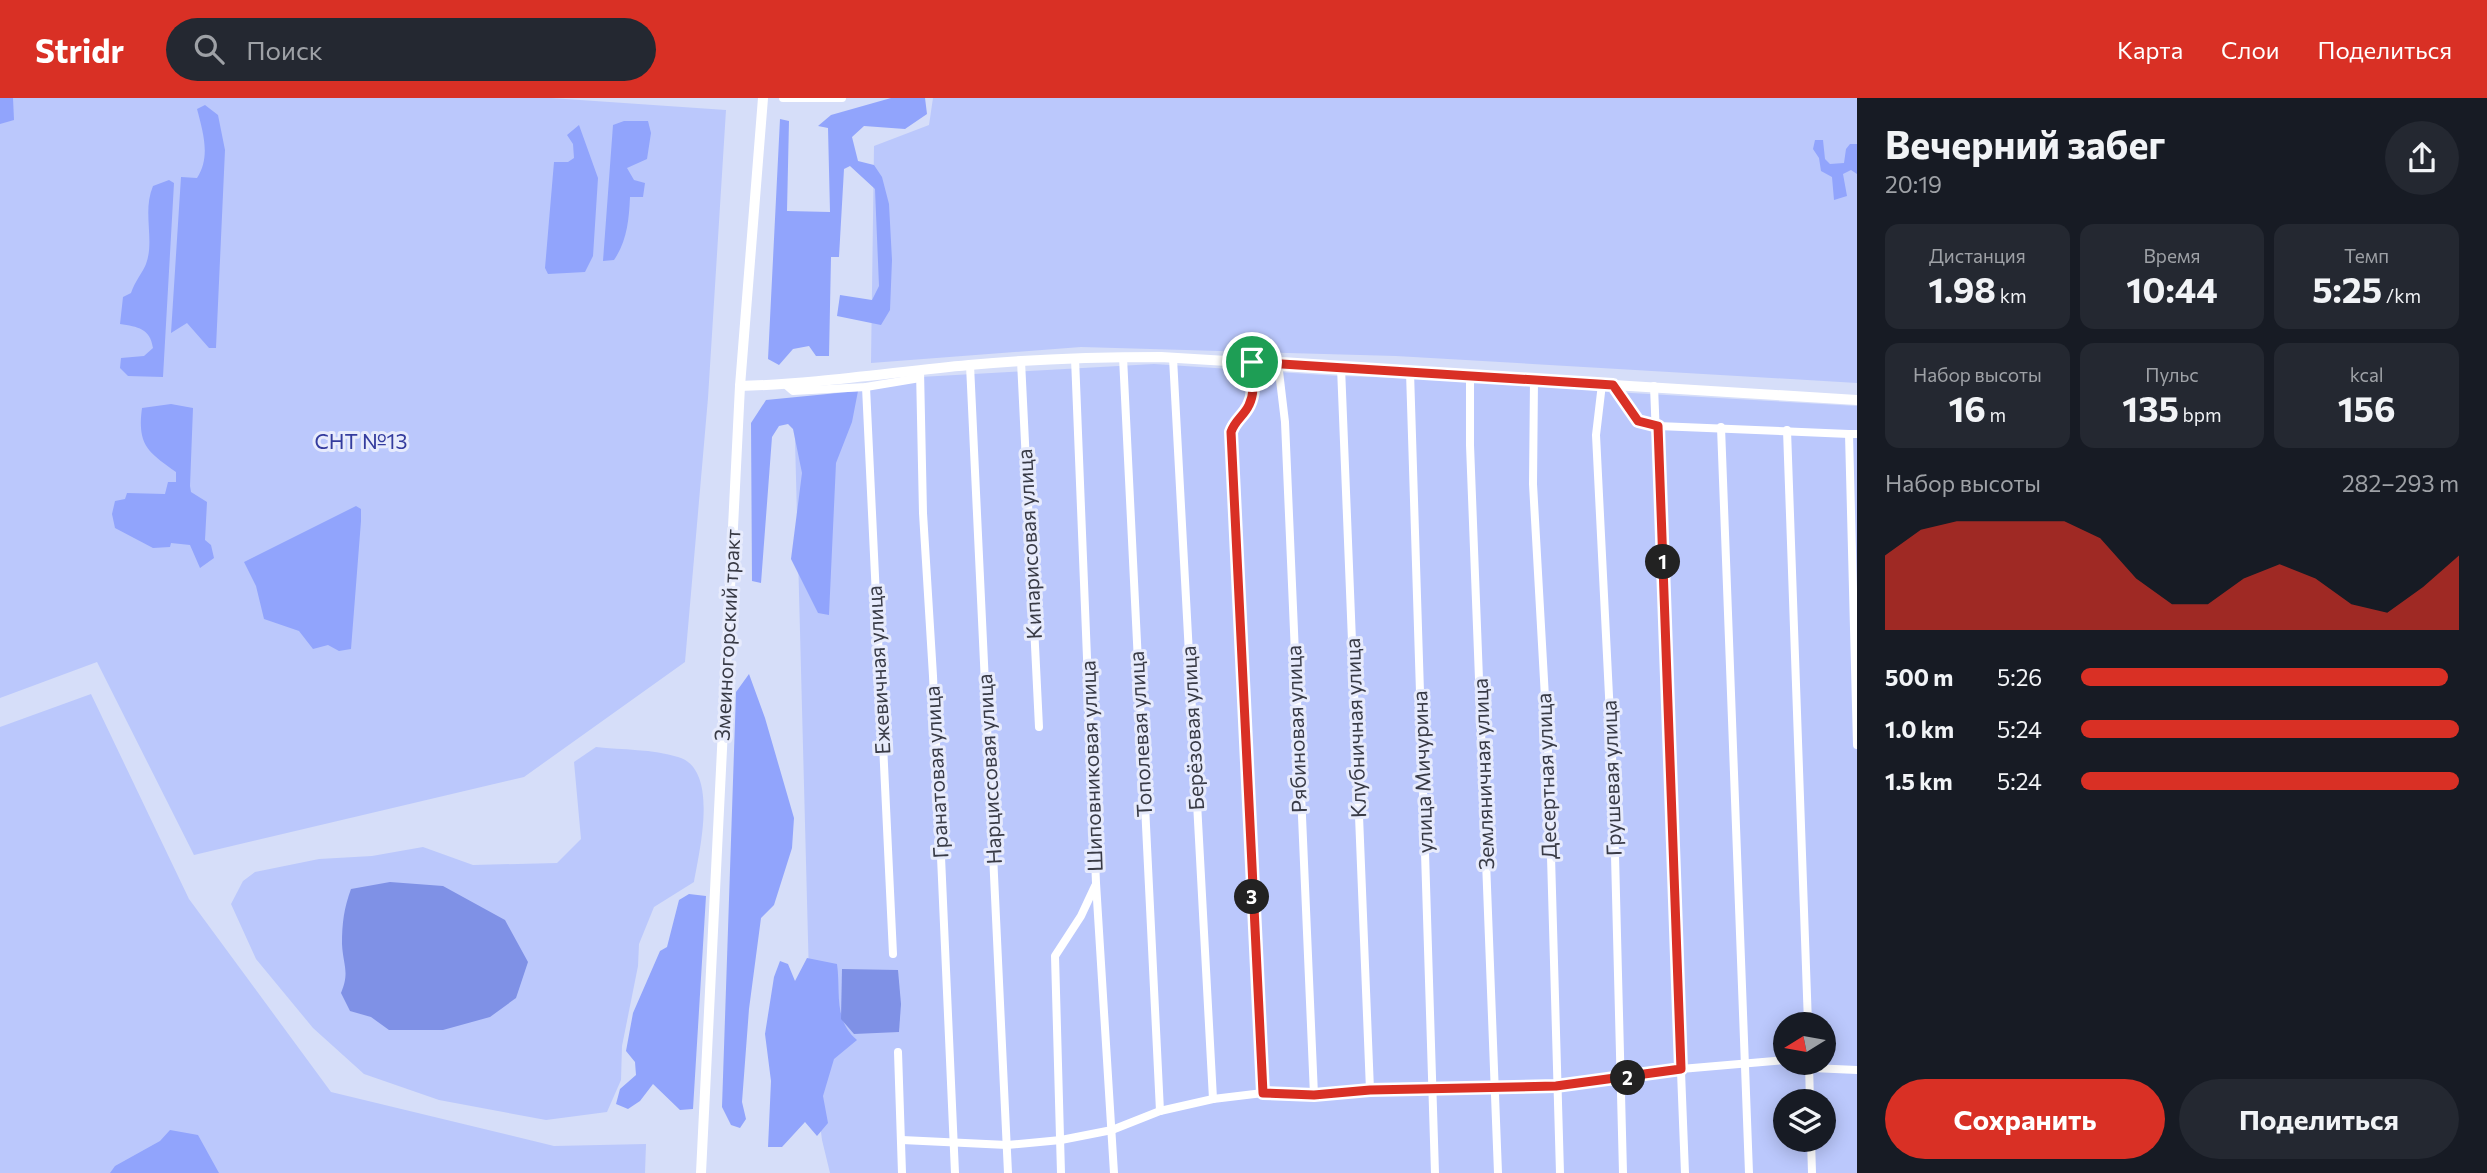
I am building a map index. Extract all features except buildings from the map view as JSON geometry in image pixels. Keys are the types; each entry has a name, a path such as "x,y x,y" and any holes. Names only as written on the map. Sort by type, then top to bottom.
{"main road":[{"name":"Змеиногорский тракт","path":"701,1173 740,386 763,98"},
{"path":"740,386 920,374 970,365 1021,361 1173,358 1857,400"}],"street":[{"path":"783,98 842,98"},
{"name":"Шиповниковая улица","path":"1075,358 1096,883 1114,1173"},
{"name":"Тополевая улица","path":"1123,358 1160,1111"},
{"name":"Берёзовая улица","path":"1173,358 1213,1098"},
{"name":"Кипарисовая улица","path":"1021,361 1039,727"},
{"path":"1252,362 1254,388 1249,407 1235,419 1231,432 1263,1093"},
{"name":"Рябиновая улица","path":"1278,363 1285,422 1314,1095"},
{"name":"Нарциссовая улица","path":"970,365 1008,1173"},
{"name":"Клубничная улица","path":"1341,367 1370,1090"},
{"name":"улица Мичурина","path":"1410,372 1435,1173"},
{"path":"786,385 793,391 866,387 920,374"},
{"name":"Гранатовая улица","path":"920,374 922,513 954,1173"},
{"name":"Земляничная улица","path":"1471,376 1470,445 1497,1088 1498,1173"},
{"name":"Десертная улица","path":"1534,380 1533,484 1548,751 1560,1173"},
{"path":"1608,384 1638,421 1658,426 1721,426 1853,434 1857,745"},
{"name":"Грушевая улица","path":"1608,384 1597,435 1613,776 1623,1173"},
{"path":"1654,386 1658,426 1685,1173"},
{"name":"Ежевичная улица","path":"866,387 893,954"},
{"path":"1721,426 1749,1173"},
{"path":"1787,430 1808,1012"},
{"path":"1061,1173 1055,956 1081,916 1096,883"},
{"path":"898,1052 902,1173"},
{"path":"902,1140 1007,1145 1061,1140 1112,1130 1160,1111 1213,1098 1263,1093 1314,1095 1370,1090 1556,1086 1681,1069 1773,1061"},
{"path":"1836,1067 1857,1070"},
{"path":"1811,1152 1812,1173"}],"green space":[{"name":"СНТ №13","path":"0,98 551,98 726,110 708,398 685,662 524,777 194,855 97,662 0,698"},
{"path":"933,98 1857,98 1857,383 1396,356 1081,347 871,363 874,146 929,125"},
{"path":"1154,364 1339,376 1469,380 1614,392 1857,406 1857,1173 830,1173 822,1140 811,1054 794,401 920,377"},
{"path":"91,694 189,899 331,1092 554,1146 646,1144 645,1173 0,1173 0,727"},
{"path":"596,747 658,752 678,757 691,765 699,777 704,813 694,882 654,907 639,944 638,966 622,1046 621,1080 607,1112 546,1120 439,1100 364,1074 313,1028 256,959 231,904 243,881 255,872 319,859 372,856 423,847 473,865 557,863 581,839 574,762"}],"shaded area":[{"path":"0,98 13,98 14,120 0,124"},
{"path":"891,98 925,98 927,114 905,129 864,126 852,137 858,161 874,165 882,177 889,204 892,260 890,310 881,325 837,316 840,295 872,300 879,286 875,189 850,166 844,169 839,257 831,257 829,356 816,356 809,346 793,349 779,365 768,359 780,119 789,121 787,211 830,212 828,128 818,126 831,115"},
{"path":"205,105 218,115 225,150 216,348 209,348 187,323 171,333 181,177 197,178 204,162 202,127 197,109"},
{"path":"624,121 648,121 651,133 647,159 627,168 634,180 645,183 643,197 630,197 625,238 614,260 603,261 613,125"},
{"path":"579,125 598,178 593,256 585,272 548,274 545,268 554,162 568,162 574,158 573,144 567,135"},
{"path":"1815,140 1823,140 1825,159 1830,164 1844,163 1846,149 1850,144 1857,144 1857,174 1851,170 1843,174 1847,196 1834,200 1832,177 1821,171 1819,158 1813,149"},
{"path":"169,180 174,183 163,377 128,376 120,368 121,358 144,356 153,348 146,332 120,324 123,297 131,293 146,264 149,206 153,186"},
{"path":"858,391 852,422 836,463 829,615 818,613 791,559 802,473 793,429 788,424 779,426 772,437 761,583 752,581 751,423 766,400"},
{"path":"171,404 193,408 190,486 191,492 207,502 205,540 211,545 214,558 200,568 190,545 171,543 170,547 153,548 115,528 112,514 115,501 125,499 127,493 165,494 168,482 176,482 176,472 152,453 141,431 142,408"},
{"path":"356,506 361,509 361,521 351,649 339,651 328,645 313,649 299,631 264,619 256,586 244,562"},
{"path":"749,674 765,718 794,818 792,848 774,905 761,918 749,1009 742,1102 746,1119 740,1128 731,1125 722,1107 736,692"},
{"path":"390,882 443,886 505,920 528,962 516,998 490,1017 443,1030 389,1030 371,1017 350,1011 341,993 346,974 342,929 351,889"},
{"path":"689,894 706,896 693,1109 680,1110 653,1084 640,1101 628,1109 616,1104 620,1089 636,1075 635,1062 626,1051 633,1013 660,951 667,947 679,900"},
{"path":"807,958 837,964 841,1015 849,1032 857,1040 834,1059 823,1096 828,1123 817,1136 805,1122 782,1147 768,1147 771,1081 765,1034 774,977 780,961 788,964 795,981"},
{"path":"842,969 898,970 901,1004 899,1032 854,1034 841,1019"},
{"path":"170,1130 198,1135 219,1173 110,1173 115,1166 160,1141"}],"route":[{"path":"1252,362 1613,385 1638,421 1658,426 1681,1069 1556,1086 1370,1090 1314,1095 1263,1093 1231,432 1235,419 1249,407 1254,388 1252,362"}]}
